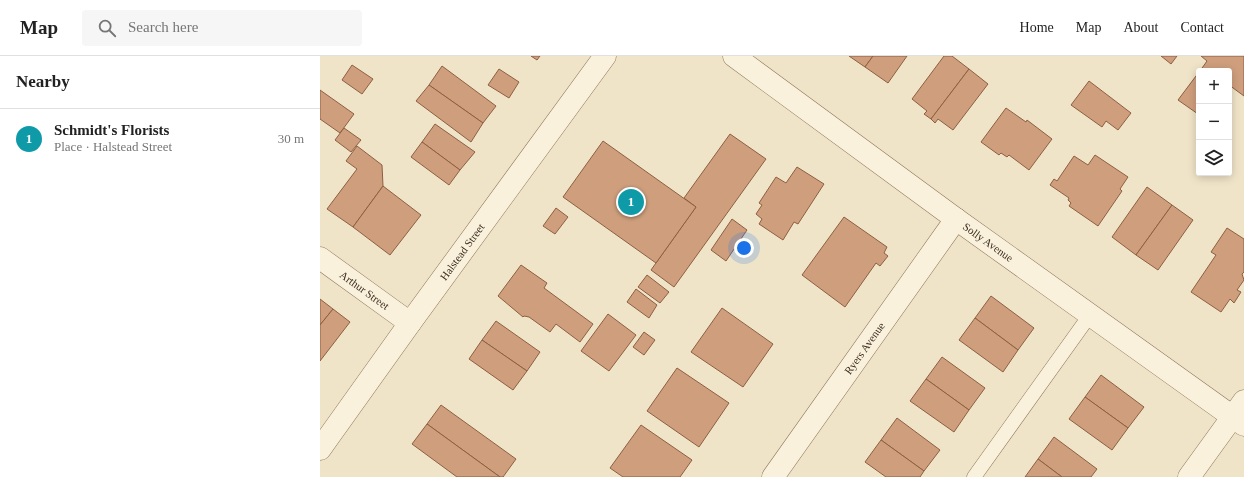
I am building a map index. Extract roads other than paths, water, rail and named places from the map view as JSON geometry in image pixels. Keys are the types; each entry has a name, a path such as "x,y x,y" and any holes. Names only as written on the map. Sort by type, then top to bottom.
{"street":[{"name":"Halstead Street","path":"320,449 605,56"},
{"name":"Solly Avenue","path":"734,56 956,220 1090,315 1240,414"},
{"name":"Ryers Avenue","path":"773,477 956,220"},
{"name":"Arthur Street","path":"320,258 410,323"},
{"path":"1189,477 1240,414"}],"lane":[{"path":"974,477 1090,315"}],"place":[{"name":"Schmidt's Florists","path":"631,202"}]}
